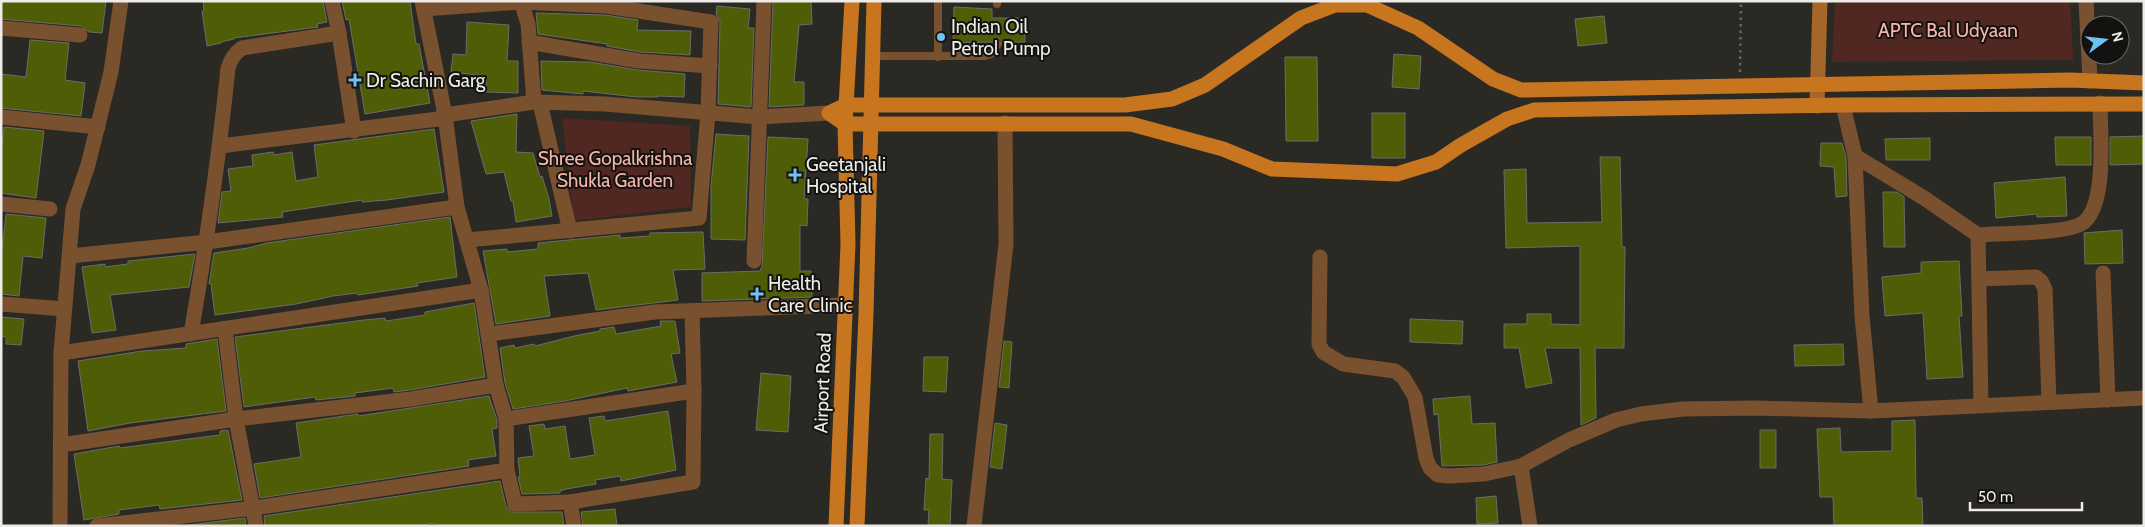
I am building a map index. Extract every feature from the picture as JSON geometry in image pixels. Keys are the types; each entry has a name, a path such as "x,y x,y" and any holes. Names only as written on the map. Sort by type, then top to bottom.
{"main road":[{"name":"Airport Road","path":"836,526 848,244 845,124 852,1"},
{"path":"857,526 866,314 874,1"},
{"path":"829,113 846,105 1125,105 1172,99 1204,85 1300,18 1335,5 1367,3 1418,28 1493,79 1522,90 2090,81 2144,83"},
{"path":"829,113 845,124 1132,124 1223,149 1272,169 1398,174 1436,162 1461,145 1507,119 1534,110 1843,105 2144,104"}],"street":[{"path":"60,526 61,353 73,209 98,127 111,72 121,1"},
{"path":"332,1 339,33 354,131"},
{"path":"754,261 764,1"},
{"path":"1818,106 1820,1"},
{"path":"2086,1 2090,81"},
{"path":"521,2 528,24 537,103 570,231"},
{"path":"467,240 699,218 708,113 711,22 606,6 521,2 423,5 445,115 457,207 480,290 489,334 496,385 506,419 507,470 515,504 570,502 693,482 694,392 692,310"},
{"path":"1,28 80,35"},
{"path":"191,334 207,242 228,68 235,53 242,48 339,33"},
{"path":"529,42 639,61 710,66"},
{"path":"220,146 354,131 438,119 445,115 537,103 605,104 759,117 829,113"},
{"path":"1855,156 1924,198 1978,235 2064,229 2082,224 2091,214 2098,196 2100,103"},
{"path":"1843,105 1855,156 1862,316 1871,411"},
{"path":"1,117 98,127"},
{"path":"974,526 1006,244 1006,123"},
{"path":"1,204 50,209"},
{"path":"70,256 207,242 457,207"},
{"path":"1978,235 1981,404"},
{"path":"1320,257 1319,344 1323,352 1343,364 1395,371 1404,377 1416,397 1426,458 1430,468 1438,475 1484,474 1521,466 1569,440 1616,420 1641,414 1683,409 1755,408 1871,411 1981,404 2144,398"},
{"path":"2103,273 2108,400"},
{"path":"1979,279 2036,277 2041,281 2045,289 2049,402"},
{"path":"61,353 480,290"},
{"path":"1,304 64,309"},
{"path":"489,334 656,312 845,305"},
{"path":"225,329 236,420 256,526"},
{"path":"61,445 236,420 411,399 496,385"},
{"path":"506,419 694,392"},
{"path":"1521,466 1530,526"},
{"path":"97,526 254,508 507,470"},
{"path":"570,502 574,526"}],"lane":[{"path":"938,1 938,57"},
{"path":"873,56 985,56 992,54 998,44"}],"path":[{"path":"1740,86 1741,1"}],"green space":[{"name":"APTC Bal Udyaan","path":"1835,1 2070,1 2073,60 1832,62"},
{"name":"Shree Gopalkrishna Shukla Garden","path":"562,118 690,126 691,207 574,221"}],"building":[{"path":"1,1 106,1 102,33 89,32 81,26 1,19"},
{"path":"203,1 323,1 327,22 317,24 318,27 234,38 207,46 202,11 204,11"},
{"path":"342,1 410,1 416,44 419,44 430,103 365,114 349,19 346,20"},
{"path":"773,1 811,1 812,24 799,25 794,82 804,82 804,105 769,107"},
{"path":"717,6 750,9 748,28 754,28 751,107 718,104 720,22 716,14"},
{"path":"954,7 992,9 992,18 1025,18 1025,42 1003,42 998,38 993,42 953,43"},
{"path":"536,13 605,15 638,20 637,30 691,31 690,55 640,52 607,46 607,44 538,34"},
{"path":"1604,16 1607,43 1578,46 1575,19"},
{"path":"467,22 509,25 507,61 518,61 518,93 486,92 486,76 451,72 453,54 466,55"},
{"path":"30,40 69,43 65,80 85,83 81,116 1,108 1,74 26,77"},
{"path":"1394,54 1421,56 1419,89 1392,87"},
{"path":"1285,57 1317,57 1318,141 1286,141"},
{"path":"541,61 590,62 638,70 685,74 684,97 636,97 583,91 583,94 542,90"},
{"path":"1372,113 1405,113 1405,158 1372,158"},
{"path":"517,114 516,152 533,153 549,199 552,216 516,222 513,201 511,201 504,172 486,174 471,121"},
{"path":"4,127 44,131 36,198 1,193 1,156"},
{"path":"434,129 444,192 387,200 362,202 362,200 282,212 283,217 218,223 222,192 231,191 228,169 253,166 252,155 273,152 274,155 292,152 296,181 318,177 314,145"},
{"path":"716,134 749,136 745,240 711,239 711,186"},
{"path":"2144,136 2144,164 2110,165 2110,137"},
{"path":"768,137 808,139 804,199 808,199 807,226 800,225 800,271 811,271 812,297 702,301 702,273 760,271 762,266"},
{"path":"2055,137 2091,137 2091,165 2056,165"},
{"path":"1930,138 1930,160 1886,160 1885,139"},
{"path":"1821,143 1842,143 1846,157 1847,196 1836,197 1834,167 1820,166"},
{"path":"1600,157 1620,157 1622,247 1625,247 1624,348 1595,348 1596,418 1581,425 1580,348 1545,348 1552,383 1526,388 1519,348 1504,348 1504,324 1527,324 1527,314 1551,314 1551,324 1580,325 1580,246 1506,248 1504,170 1526,169 1527,223 1602,222"},
{"path":"2065,177 2067,216 2037,217 2037,214 1996,218 1994,183"},
{"path":"1883,192 1897,192 1904,197 1905,247 1884,247"},
{"path":"6,214 46,218 42,258 23,256 19,296 1,294 1,260"},
{"path":"450,217 457,277 417,283 418,286 358,295 357,293 333,296 296,304 215,315 211,284 209,284 214,253 267,243"},
{"path":"2122,230 2123,263 2085,264 2084,233"},
{"path":"703,232 705,269 673,270 678,300 596,310 588,273 544,276 550,316 496,324 483,251 507,249 507,252 538,249 538,243 620,235 620,238 650,236 650,233"},
{"path":"195,254 189,287 110,295 116,330 92,333 82,267 105,264 105,267 128,264 128,261"},
{"path":"1959,261 1962,316 1959,316 1963,377 1927,379 1923,313 1885,316 1882,277 1921,273 1921,262"},
{"path":"474,303 485,377 394,392 393,388 355,393 355,396 316,400 315,397 244,407 235,337 364,320 385,318 386,321 425,315 425,312"},
{"path":"1,317 24,319 21,345 6,344 6,337 1,336"},
{"path":"1410,319 1463,321 1462,344 1410,342"},
{"path":"660,321 675,321 680,353 671,354 677,382 628,391 627,388 565,401 513,409 505,383 500,348 514,345 515,348 534,344 535,346 614,327 616,334 661,326"},
{"path":"217,339 226,411 130,423 88,431 78,361 142,351 186,348 186,344"},
{"path":"1004,341 1012,342 1009,388 999,387"},
{"path":"1843,344 1844,365 1795,366 1794,345"},
{"path":"924,357 948,357 946,392 923,391"},
{"path":"761,373 791,376 788,432 756,430"},
{"path":"489,396 497,420 497,428 492,429 496,456 468,460 469,466 260,498 254,464 301,457 296,423 358,414 358,416"},
{"path":"1470,396 1472,424 1495,423 1497,462 1483,465 1442,466 1438,414 1434,415 1433,399"},
{"path":"668,411 676,470 621,481 620,476 595,480 596,484 566,489 560,491 560,493 522,494 518,477 520,477 518,458 534,456 529,426 544,424 545,429 565,426 570,459 595,455 589,418 604,416 605,421"},
{"path":"1915,420 1916,498 1922,498 1923,526 1834,526 1833,497 1820,497 1817,429 1840,428 1841,452 1892,451 1892,421"},
{"path":"995,423 1007,425 1002,469 990,467"},
{"path":"228,430 242,500 160,509 159,505 119,510 119,514 84,520 74,454 119,446 120,448 220,435 220,431"},
{"path":"1760,430 1776,430 1776,468 1760,468"},
{"path":"930,434 943,434 942,479 952,480 950,526 928,526 929,510 924,510 926,478 929,479"},
{"path":"500,481 506,506 511,512 562,512 564,526 434,526 434,523 415,526 265,526 264,516"},
{"path":"1496,496 1498,523 1477,524 1476,498"},
{"path":"615,509 617,526 583,526 581,512"},
{"path":"245,518 246,526 181,526"}],"place":[{"name":"Indian Oil Petrol Pump","path":"941,37"},
{"name":"Dr Sachin Garg","path":"355,80"},
{"name":"Geetanjali Hospital","path":"795,175"},
{"name":"Health Care Clinic","path":"757,294"}]}
